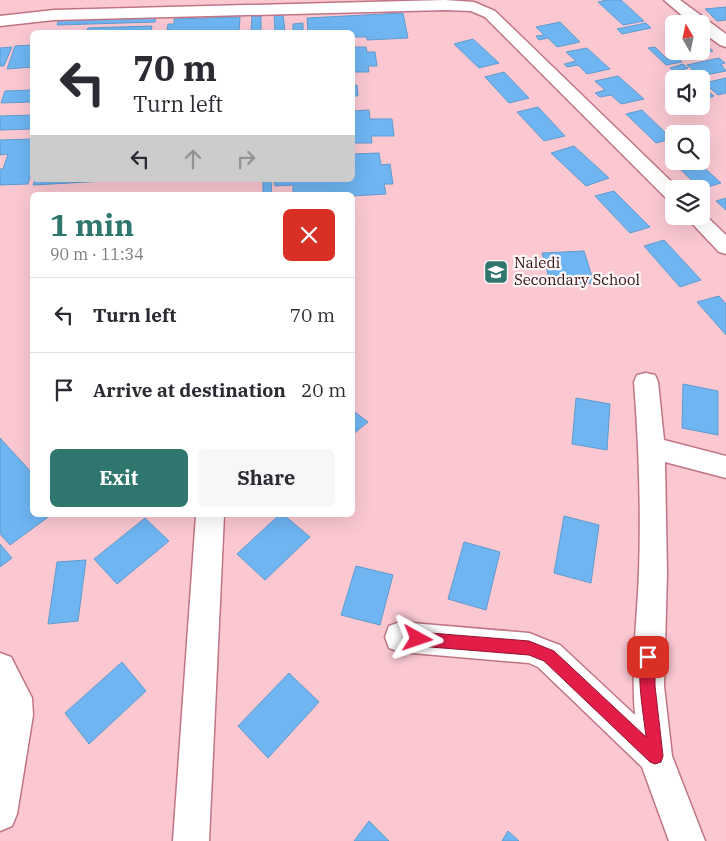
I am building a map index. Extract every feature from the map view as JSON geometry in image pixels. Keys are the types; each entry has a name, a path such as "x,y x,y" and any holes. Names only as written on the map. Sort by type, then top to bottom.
{"street":[{"path":"671,0 726,42"},
{"path":"0,21 48,15 445,5 474,7 490,14 665,186"},
{"path":"704,225 726,247"},
{"path":"646,382 652,448 653,573 647,674 655,756 687,841"},
{"path":"652,448 726,467"},
{"path":"190,841 210,517"},
{"path":"400,637 529,648 549,656 655,756"},
{"path":"0,668 16,698 17,714 0,814"}],"building":[{"path":"621,0 644,21 623,25 598,2"},
{"path":"726,7 726,20 717,21 705,9"},
{"path":"403,13 408,38 367,40 367,37 355,37 355,30 308,30 307,18"},
{"path":"283,14 285,30 275,30 274,15"},
{"path":"156,16 155,22 57,25 59,19"},
{"path":"252,16 261,16 261,30 251,30"},
{"path":"240,17 239,30 167,30 168,24 174,24 174,19"},
{"path":"560,22 580,42 557,47 548,38 539,40 536,36 544,35 536,27"},
{"path":"303,23 303,30 293,30 293,24"},
{"path":"646,23 651,28 622,34 617,29"},
{"path":"152,26 151,30 87,30 88,28"},
{"path":"473,39 499,63 479,68 454,44"},
{"path":"30,45 30,67 7,69 15,46"},
{"path":"12,47 4,66 0,66 0,48"},
{"path":"355,47 366,47 367,52 375,52 377,66 368,66 369,72 355,72"},
{"path":"655,47 665,57 665,60 680,60 682,62 666,65 648,48"},
{"path":"587,48 610,69 587,74 578,65 567,67 564,64 576,61 566,52"},
{"path":"719,58 725,63 721,64 726,71 710,74 710,70 693,70 687,65 710,60"},
{"path":"683,64 688,68 673,70 670,68"},
{"path":"504,72 529,98 509,103 485,77"},
{"path":"618,76 644,99 621,104 611,95 600,97 595,93 605,90 595,81"},
{"path":"726,78 726,93 718,95 710,88 710,82"},
{"path":"355,85 357,85 358,96 355,96"},
{"path":"30,90 30,102 1,103 5,91"},
{"path":"538,107 565,136 544,141 517,112"},
{"path":"369,110 370,119 392,119 394,136 371,136 372,143 355,143 355,111"},
{"path":"642,110 665,132 665,141 656,143 626,114"},
{"path":"30,115 30,129 0,130 0,116"},
{"path":"30,139 30,177 28,184 0,185 0,169 3,169 8,154 0,155 0,140"},
{"path":"574,146 609,178 586,186 551,153"},
{"path":"379,153 381,165 390,164 393,184 384,184 386,194 355,196 355,192 293,192 293,185 275,186 274,182 355,182 355,154"},
{"path":"681,170 707,170 721,183 710,186 710,180 691,180"},
{"path":"34,182 87,182 33,185"},
{"path":"263,182 272,182 271,192 263,192"},
{"path":"614,191 650,227 630,233 595,196"},
{"path":"726,198 726,210 716,201"},
{"path":"664,240 701,280 680,287 644,246"},
{"path":"584,251 594,283 551,285 542,253"},
{"path":"719,296 726,304 726,335 697,302"},
{"path":"683,384 718,391 718,435 682,428"},
{"path":"576,398 610,404 607,450 572,444"},
{"path":"355,412 368,422 355,433"},
{"path":"0,438 30,471 30,517 48,517 10,545 0,534"},
{"path":"564,516 599,525 591,583 554,573"},
{"path":"277,517 286,517 310,537 265,580 237,554"},
{"path":"145,518 169,541 117,584 94,559"},
{"path":"464,542 500,552 486,610 448,599"},
{"path":"0,544 12,558 0,567"},
{"path":"86,560 78,621 48,624 57,562"},
{"path":"356,566 393,575 380,625 341,615"},
{"path":"122,662 146,691 89,744 65,713"},
{"path":"289,673 319,702 268,758 238,726"},
{"path":"369,821 389,841 354,841"},
{"path":"508,831 519,841 502,841"}],"place":[{"name":"Naledi Secondary School","path":"496,272"}],"route":[{"path":"418,639 529,648 549,656 655,756 647,674 648,657"}]}
